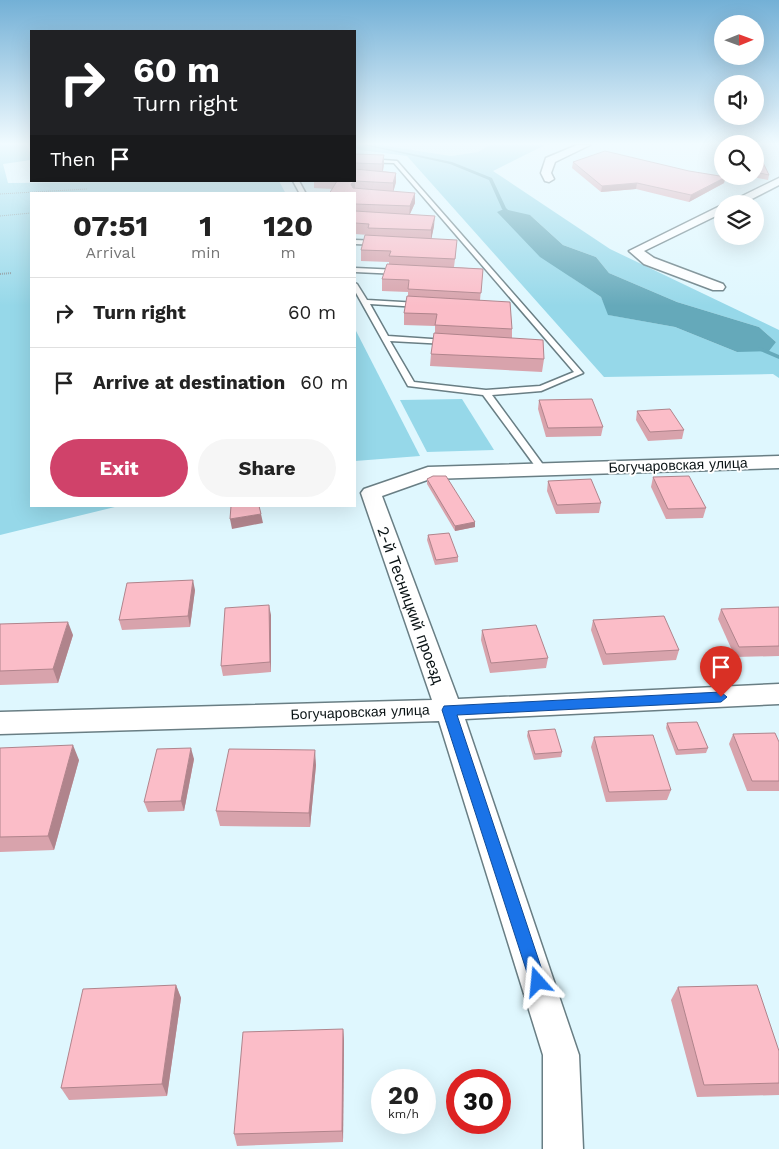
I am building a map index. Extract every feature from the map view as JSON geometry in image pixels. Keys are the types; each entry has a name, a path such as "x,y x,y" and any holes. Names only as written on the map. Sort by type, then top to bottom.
{"street":[{"path":"714,212 635,251 649,261 718,286"},
{"name":"Богучаровская улица","path":"371,494 428,473 779,462"},
{"name":"2-й Тесницкий проезд","path":"371,494 449,710 562,1054 563,1149"},
{"name":"Богучаровская улица","path":"0,723 449,710 779,694"}],"lane":[{"path":"356,287 412,384 486,393 541,388 579,373 427,199"},
{"path":"437,221 446,221"},
{"path":"356,242 383,243"},
{"path":"458,246 467,246"},
{"path":"356,270 404,272"},
{"path":"483,276 493,276"},
{"path":"365,302 424,305"},
{"path":"514,310 523,311"},
{"path":"386,338 452,343"},
{"path":"548,349 558,350"},
{"path":"486,393 541,468"}],"path":[{"path":"0,216 30,213"},
{"path":"0,274 12,273"}],"shaded area":[{"path":"0,199 30,199 30,507 115,507 0,535"},
{"path":"445,199 534,199 610,249 779,330 779,378 773,374 604,377","holes":["530,215 563,245 596,257 609,273 677,302 759,327 776,342 737,352 675,327 609,315 601,297 571,277"]},
{"path":"504,209 530,215 563,245 596,257 609,273 677,302 759,327 776,342 769,351 737,352 675,327 608,315 601,297 540,257 497,212"},
{"path":"356,331 420,456 356,461"},
{"path":"462,399 494,450 427,452 400,400"}],"building":[{"path":"356,199 413,199 410,206 356,204"},
{"path":"356,211 435,216 431,230 368,228 369,224 356,223"},
{"path":"365,235 457,240 455,259 389,256 391,251 361,250"},
{"path":"387,264 483,269 481,293 408,289 409,280 382,279"},
{"path":"407,296 510,302 512,329 435,325 437,314 404,313"},
{"path":"434,333 543,340 544,359 431,354"},
{"path":"592,399 603,427 548,428 539,400"},
{"path":"670,409 684,430 650,432 637,411"},
{"path":"433,476 446,476 475,522 455,526 427,479"},
{"path":"689,476 706,508 668,509 653,477"},
{"path":"591,479 601,503 557,505 548,481"},
{"path":"231,507 259,507 261,514 230,519"},
{"path":"449,533 458,557 436,560 428,535"},
{"path":"193,580 188,616 119,620 127,583"},
{"path":"269,605 270,662 221,666 225,608"},
{"path":"779,607 779,646 739,647 721,609"},
{"path":"664,616 679,650 606,654 593,620"},
{"path":"68,622 53,669 0,671 0,624"},
{"path":"536,625 548,658 491,663 482,630"},
{"path":"697,722 708,748 678,750 667,723"},
{"path":"555,729 562,752 535,754 528,731"},
{"path":"775,733 779,742 779,781 752,781 733,734"},
{"path":"653,735 671,790 609,792 594,737"},
{"path":"73,745 48,836 0,837 0,748"},
{"path":"191,748 181,801 144,802 157,749"},
{"path":"229,749 315,750 309,813 216,811"},
{"path":"176,985 162,1084 61,1088 83,989"},
{"path":"757,985 779,1051 779,1083 704,1085 678,987"},
{"path":"343,1029 342,1131 234,1134 243,1032"}],"waterway":[{"path":"500,199 504,209 511,215"},
{"path":"760,349 779,357"}],"route":[{"path":"538,982 449,710 721,697"}]}
